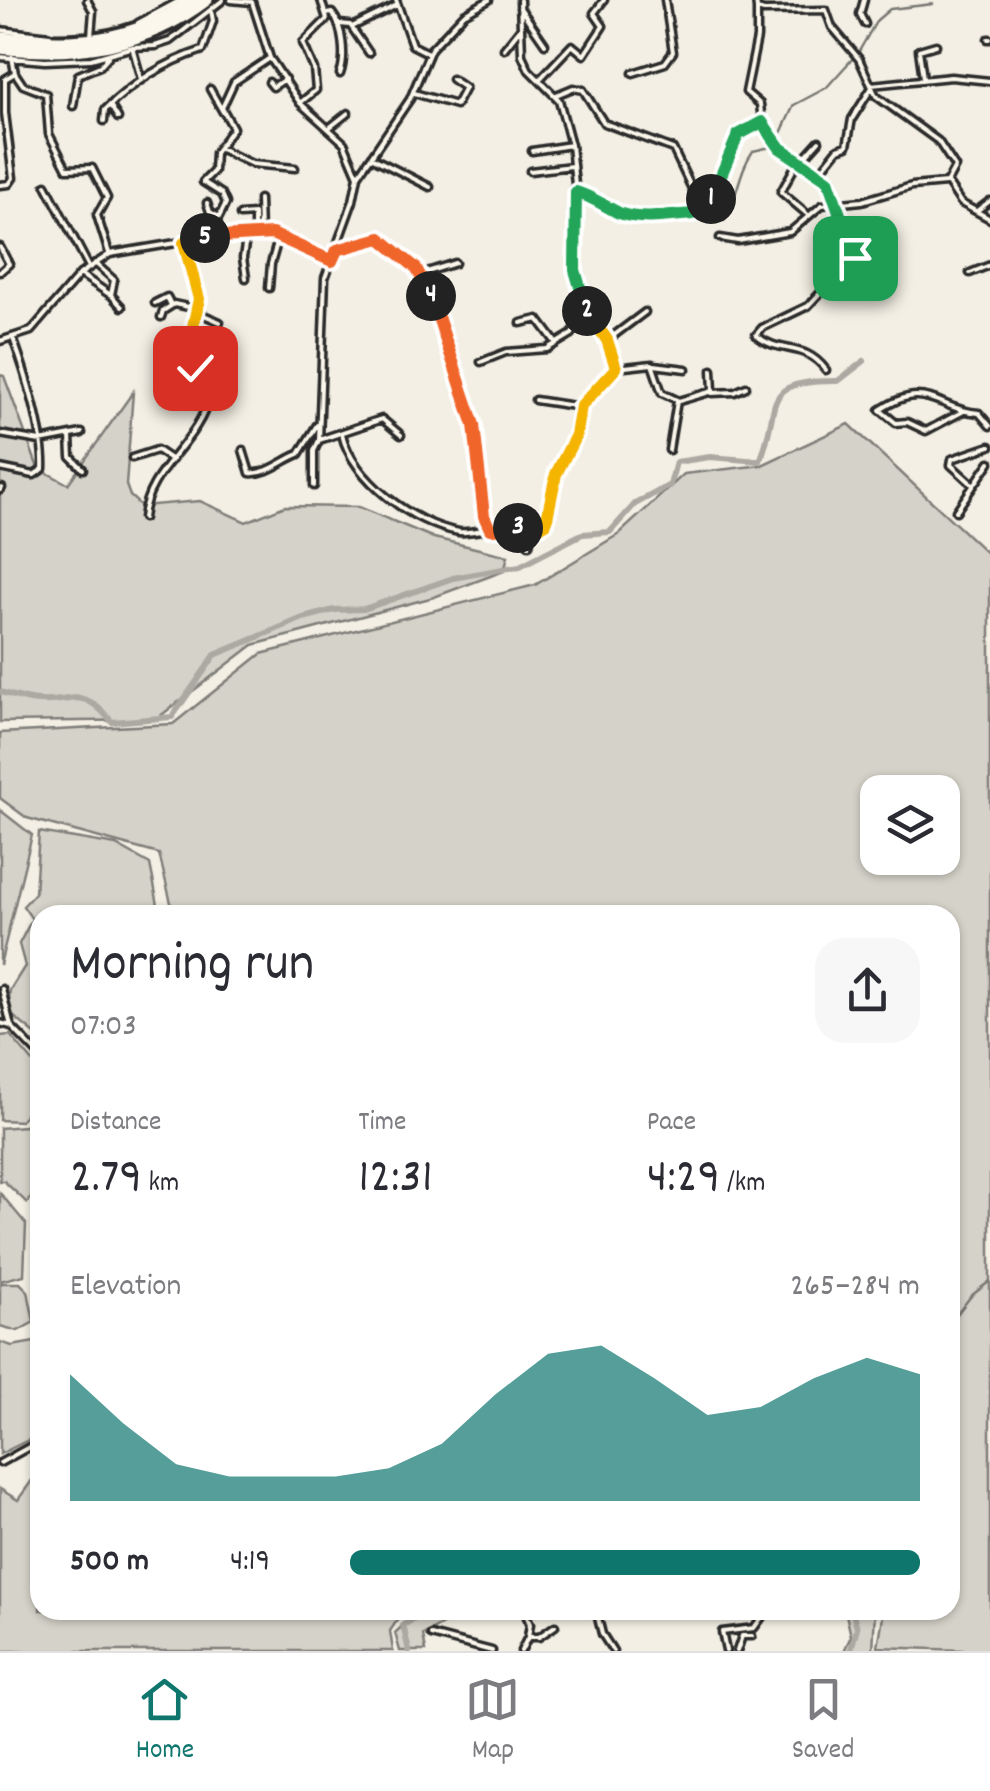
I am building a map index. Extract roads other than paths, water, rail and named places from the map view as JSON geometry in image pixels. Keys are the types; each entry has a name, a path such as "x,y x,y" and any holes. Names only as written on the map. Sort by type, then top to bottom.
{"highway":[{"path":"0,38 42,44 142,28 181,2"},
{"path":"0,48 63,52 107,46 160,29 209,5"}],"street":[{"path":"0,57 91,59 166,43 209,5 223,0"},
{"path":"235,0 252,2 270,58 300,103 344,143 358,176"},
{"path":"300,103 316,90 304,40 326,21 321,0"},
{"path":"314,486 325,326 323,295 358,176 414,93 428,53 464,14 489,0"},
{"path":"520,0 522,55 564,110 576,192 575,270 586,310 607,340 616,368"},
{"path":"540,80 572,45 584,55 594,44 603,25 594,12 604,0"},
{"path":"633,73 665,63 672,52 673,36 664,0"},
{"path":"756,0 757,38 746,92 760,104 762,122 780,148 828,180 855,258 808,306 762,328 756,336 766,343 810,353 826,370"},
{"path":"864,0 860,14 866,24"},
{"path":"0,30 91,38 90,1"},
{"path":"340,24 352,27 397,3 412,46 428,53"},
{"path":"104,121 102,114 141,79 181,56 203,50 213,21 209,5"},
{"path":"520,8 545,44"},
{"path":"757,9 825,8 832,27 859,59 880,101 904,113 914,127 938,142 955,167 947,182"},
{"path":"326,14 332,13 340,24 344,62 340,74"},
{"path":"352,27 369,53"},
{"path":"504,49 520,29"},
{"path":"923,78 919,50 936,45"},
{"path":"133,47 141,79"},
{"path":"73,106 80,73 100,66 111,53"},
{"path":"12,57 14,73 23,86 46,94 49,134 67,169 92,168 107,198 96,215 110,254"},
{"path":"223,112 234,82 270,58"},
{"path":"0,186 9,184 13,178 3,93 6,79 14,73"},
{"path":"819,173 838,149 847,146 852,119 871,87 923,78 990,81"},
{"path":"269,82 273,87 285,79"},
{"path":"414,93 456,105 465,88 452,80"},
{"path":"556,95 573,88 583,90 604,123 673,149 701,208"},
{"path":"210,89 233,127 214,156 214,171 203,182 222,194 226,206 219,217 218,236"},
{"path":"110,105 118,118"},
{"path":"329,128 348,113"},
{"path":"576,192 628,215 700,212 713,195 738,135 762,122"},
{"path":"807,214 781,192 800,160 819,141"},
{"path":"532,151 571,145"},
{"path":"220,149 252,164 295,168"},
{"path":"371,157 430,187"},
{"path":"530,171 572,166"},
{"path":"720,238 738,241 790,232 807,214 833,202 862,201 912,186 947,182"},
{"path":"947,182 962,203 990,219"},
{"path":"46,185 90,267"},
{"path":"246,278 243,258 254,233 259,199"},
{"path":"978,210 990,201"},
{"path":"207,204 210,212 219,217"},
{"path":"240,216 254,214 254,233"},
{"path":"0,341 31,330 80,274 110,254 254,233 280,236 332,261"},
{"path":"269,288 272,258 280,236"},
{"path":"337,250 380,238 392,244 421,274 472,416 480,502 490,529"},
{"path":"174,392 171,375 185,364 199,299 184,243"},
{"path":"0,248 9,264 0,272"},
{"path":"96,263 115,282 110,295"},
{"path":"421,274 455,263"},
{"path":"970,273 990,264"},
{"path":"80,274 122,307"},
{"path":"154,304 167,297 171,305"},
{"path":"161,317 162,311 171,305 197,310 220,322"},
{"path":"481,362 506,352 539,352 572,334 586,310"},
{"path":"607,340 645,312"},
{"path":"521,323 538,318 556,343"},
{"path":"0,468 28,474 42,472 40,441 24,365 12,338"},
{"path":"342,434 348,452 380,493 451,530 532,531 548,520 556,474 576,435 581,406 616,368 641,363 686,368"},
{"path":"185,364 224,372"},
{"path":"654,366 662,393 677,400 746,387"},
{"path":"708,393 714,388 712,370"},
{"path":"143,518 149,492 205,418 210,394 226,395"},
{"path":"962,412 926,431 907,422 896,423 880,410 896,401 933,396 962,412 979,413 990,426"},
{"path":"535,400 581,406"},
{"path":"670,450 677,400"},
{"path":"319,440 384,419 393,432 401,435"},
{"path":"242,450 250,473 265,473 282,459 298,454 316,425"},
{"path":"0,434 40,441 82,433"},
{"path":"70,436 71,457 84,468"},
{"path":"972,484 951,465 952,459 990,446"},
{"path":"132,458 157,450 172,460"},
{"path":"956,511 990,462"},
{"path":"529,545 532,531"},
{"path":"2,989 10,1026"},
{"path":"0,1023 10,1026 30,1046"},
{"path":"0,1463 30,1446"},
{"path":"522,1651 529,1620"},
{"path":"598,1620 613,1651"},
{"path":"726,1651 722,1632 754,1628 760,1620"},
{"path":"528,1637 539,1637 556,1626"},
{"path":"431,1635 488,1650"},
{"path":"738,1651 741,1637 752,1636"}],"waterway":[{"path":"858,53 877,20 890,9 933,4"},
{"path":"724,221 753,151 775,146 794,105 826,88 854,57"},
{"path":"0,692 35,701 78,698 93,703 112,722 172,717 215,655 303,618 334,610 364,609 453,578 520,566 582,534 610,532 635,504 670,485 676,462 710,457 760,461 773,410 783,391 794,385 838,381 864,361"},
{"path":"960,1310 990,1281"},
{"path":"409,1651 403,1625 413,1620"},
{"path":"854,1651 851,1649 857,1628 855,1620"}]}
